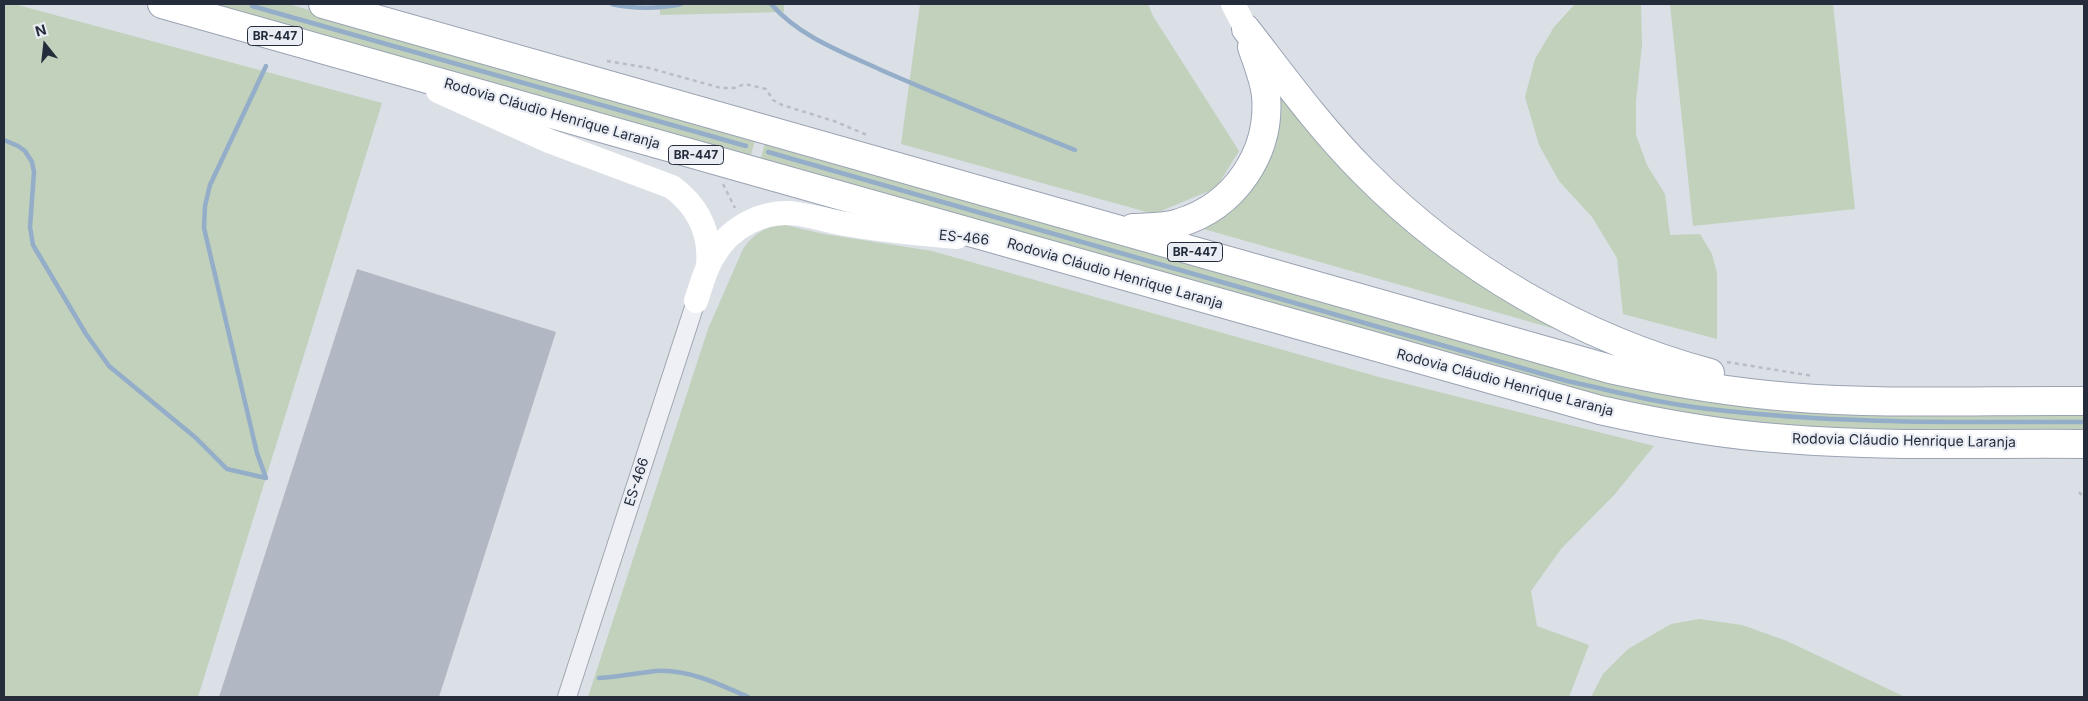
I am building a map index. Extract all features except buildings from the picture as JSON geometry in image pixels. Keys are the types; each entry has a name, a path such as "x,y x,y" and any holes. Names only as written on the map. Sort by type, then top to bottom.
{"main road":[{"name":"Rodovia Cláudio Henrique Laranja","path":"162,4 1554,398 1655,422 1740,435 1834,442 2084,444"},
{"name":"BR-447","path":"323,4 1610,369 1745,393 1791,397 1882,400 2084,401"},
{"path":"1116,229 1161,227 1204,213 1222,200 1248,172 1261,142 1266,110 1262,77 1246,29"},
{"path":"1246,29 1313,115 1364,172 1392,199 1452,248 1516,291 1575,323 1619,343 1692,368 1796,392 1882,400"}],"street":[{"path":"1233,4 1246,29"},
{"name":"ES-466","path":"389,68 524,130 672,187 687,200 699,216 708,240 708,266"},
{"name":"ES-466","path":"567,697 696,301 708,266 720,245 744,225 761,217 786,213 856,226 1004,242"}],"path":[{"path":"721,181 744,225"},
{"path":"1719,361 1759,369 1818,376"},
{"path":"2079,492 2084,498"}],"green space":[{"path":"4,4 14,4 382,103 198,697 4,697"},
{"path":"194,4 288,4 756,137 749,162"},
{"path":"660,4 784,4 784,12 660,15"},
{"path":"920,4 1148,4 1153,16 1239,151 1216,188 1154,214 901,144"},
{"path":"1575,4 1641,4 1642,45 1636,102 1636,135 1647,165 1665,194 1670,235 1700,234 1712,254 1717,273 1717,339 1623,314 1617,258 1592,217 1559,181 1539,145 1525,97 1535,59 1554,27"},
{"path":"1670,4 1833,4 1855,209 1693,226"},
{"path":"1273,76 1293,105 1587,338 1193,226 1222,210"},
{"path":"766,140 1564,367 2084,410 2084,434 1835,433 1649,413 759,164"},
{"path":"785,225 824,234 932,251 1379,377 1654,446 1615,494 1561,549 1531,591 1537,626 1589,645 1569,697 588,697 708,329 743,249 756,235 766,229"},
{"path":"1699,619 1742,625 1787,641 1905,697 1591,697 1603,674 1628,649 1671,624"}],"waterway":[{"path":"612,4 646,8 681,4"},
{"path":"771,4 795,26 822,43 929,91 1075,150"},
{"path":"252,6 746,146"},
{"path":"266,66 210,185 205,206 204,228 257,453 266,478"},
{"path":"4,140 25,151 32,162 34,172 30,227 33,245 86,334 109,366 196,438 227,469 266,478"},
{"path":"768,152 1567,381 1655,401 1756,414 1849,420 2084,422"},
{"path":"599,678 656,671 680,672 703,678 748,697"}]}
